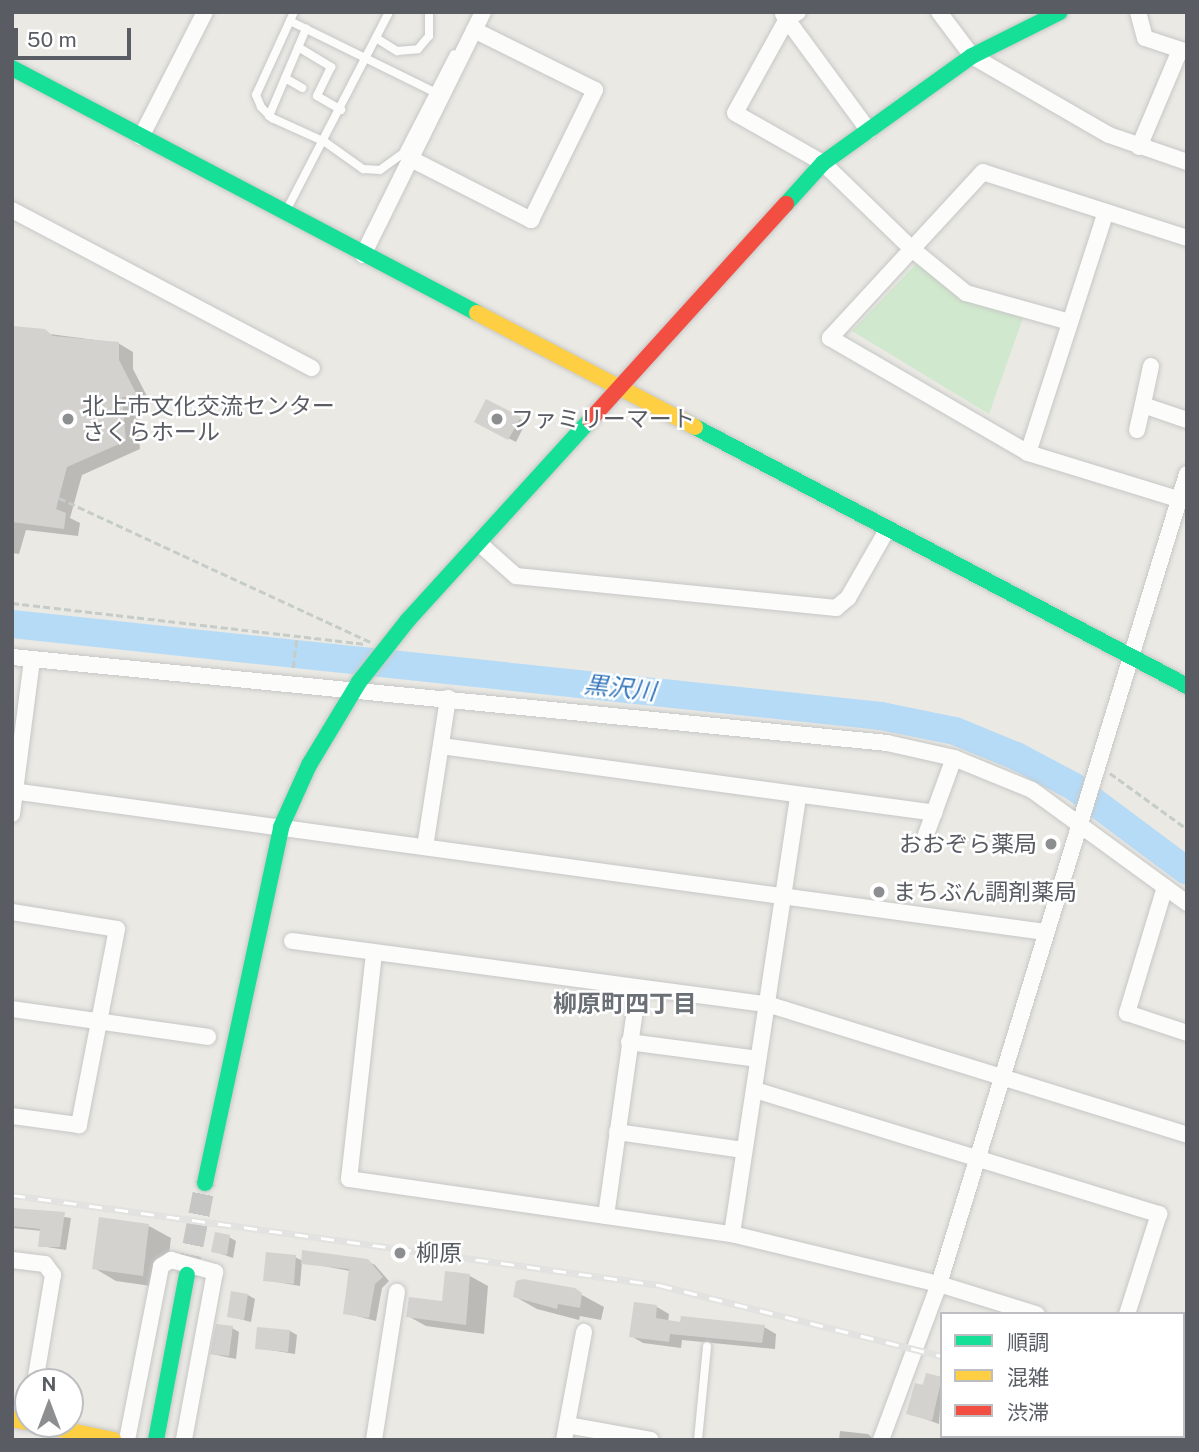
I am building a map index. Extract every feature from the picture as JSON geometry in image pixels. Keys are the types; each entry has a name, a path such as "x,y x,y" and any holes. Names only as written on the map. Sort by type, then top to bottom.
{"street":[{"path":"141,136 205,12"},
{"path":"363,255 483,12"},
{"path":"939,12 972,56 1109,135 1187,162"},
{"path":"205,1183 281,827 309,765 357,686 387,647 823,163 972,56 1060,12"},
{"path":"1138,12 1145,38 1183,51 1139,147"},
{"path":"869,131 789,15 735,113 823,163 912,249 966,293 1070,322"},
{"path":"411,159 531,220 595,90 474,30"},
{"path":"12,68 285,214 1187,686"},
{"path":"1183,501 1028,453 830,338 983,172 1187,238"},
{"path":"12,210 312,368"},
{"path":"1028,453 1106,212"},
{"path":"1137,430 1151,366"},
{"path":"1143,405 1187,420"},
{"path":"881,1440 939,1284 1131,656 1183,501 1187,474"},
{"path":"480,544 516,576 836,608 848,598 887,530"},
{"path":"12,657 291,684 357,686 448,698 887,743 954,758 1032,790 1081,819 1187,903"},
{"path":"12,814 32,659"},
{"path":"425,847 448,698"},
{"path":"441,746 798,797 934,813"},
{"path":"924,840 954,758"},
{"path":"14,791 1045,932"},
{"path":"732,1234 798,797"},
{"path":"1165,887 1127,1013 1187,1033"},
{"path":"12,912 117,929 79,1125 12,1116"},
{"path":"292,941 638,989 767,1003 1002,1074 1186,1134"},
{"path":"374,953 349,1179 732,1234 939,1284 1030,1312"},
{"path":"606,1216 638,989"},
{"path":"12,1009 208,1037"},
{"path":"629,1042 758,1059"},
{"path":"755,1090 1159,1213 1128,1312"},
{"path":"617,1132 743,1150"},
{"path":"12,1260 45,1264 53,1275 38,1368"},
{"path":"127,1440 161,1266 171,1261 215,1272 184,1440"},
{"path":"156,1440 187,1275"},
{"path":"374,1440 397,1292"},
{"path":"584,1332 566,1432 651,1440"},
{"path":"84,1434 113,1440"}],"lane":[{"path":"285,214 325,142 389,12"},
{"path":"376,38 397,51 418,50 429,36 429,12"},
{"path":"434,92 306,29 292,16 256,95 269,116 325,142 363,169 380,170 402,153 476,12"},
{"path":"269,116 306,29"},
{"path":"298,47 331,67 317,96 341,110"},
{"path":"285,78 302,88"},
{"path":"698,1440 708,1346"}],"path":[{"path":"12,603 379,646 59,498"},
{"path":"291,684 297,636"},
{"path":"1096,771 1187,829"}],"green space":[{"path":"918,262 964,299 1023,318 989,414 852,331"}],"building":[{"name":"北上市文化交流センター さくらホール","path":"12,326 45,329 53,336 119,342 119,360 138,397 122,397 126,441 67,467 56,509 66,513 64,529 12,522"},
{"name":"ファミリーマート","path":"486,399 521,417 508,440 474,422"},
{"path":"12,1208 65,1212 60,1247 38,1247 40,1229 12,1226"},
{"path":"99,1217 149,1224 143,1276 92,1269"},
{"path":"215,1232 230,1235 227,1255 211,1252"},
{"path":"302,1250 368,1259 383,1277 375,1284 369,1318 343,1314 349,1269 301,1264"},
{"path":"266,1252 296,1255 294,1284 263,1281"},
{"path":"445,1271 470,1274 466,1325 406,1317 409,1297 442,1301"},
{"path":"523,1279 575,1288 582,1293 580,1308 558,1304 557,1309 513,1297 516,1281"},
{"path":"231,1291 248,1294 244,1320 227,1317"},
{"path":"634,1302 657,1305 656,1318 680,1322 681,1316 765,1325 762,1343 670,1334 669,1342 629,1337"},
{"path":"216,1324 233,1326 229,1356 210,1354"},
{"path":"257,1327 290,1330 288,1352 255,1349"},
{"path":"926,1373 940,1376 932,1421 906,1414 915,1383 923,1385"}],"waterway":[{"name":"黒沢川","path":"12,624 881,716 955,731 1016,756 1073,786 1187,871"}],"tunnel":[{"path":"187,1275 205,1183"}],"railway":[{"path":"12,1195 659,1285 940,1355"}],"traffic: fast":[{"path":"786,204 823,163 972,56 1060,12"},
{"path":"12,68 477,313"},
{"path":"205,1183 281,827 309,765 359,682 408,620 590,420"},
{"path":"695,427 1187,686"},
{"path":"156,1440 187,1275"}],"traffic: slow":[{"path":"477,313 695,427"},
{"path":"84,1434 113,1440"}],"traffic: jam":[{"path":"590,420 786,204"}],"place":[{"name":"北上市文化交流センター さくらホール","path":"68,419"},
{"name":"ファミリーマート","path":"497,419"},
{"name":"おおぞら薬局","path":"1051,844"},
{"name":"まちぶん調剤薬局","path":"879,892"},
{"name":"柳原","path":"400,1253"}],"district":[{"name":"柳原町四丁目","path":"625,1004"}]}
